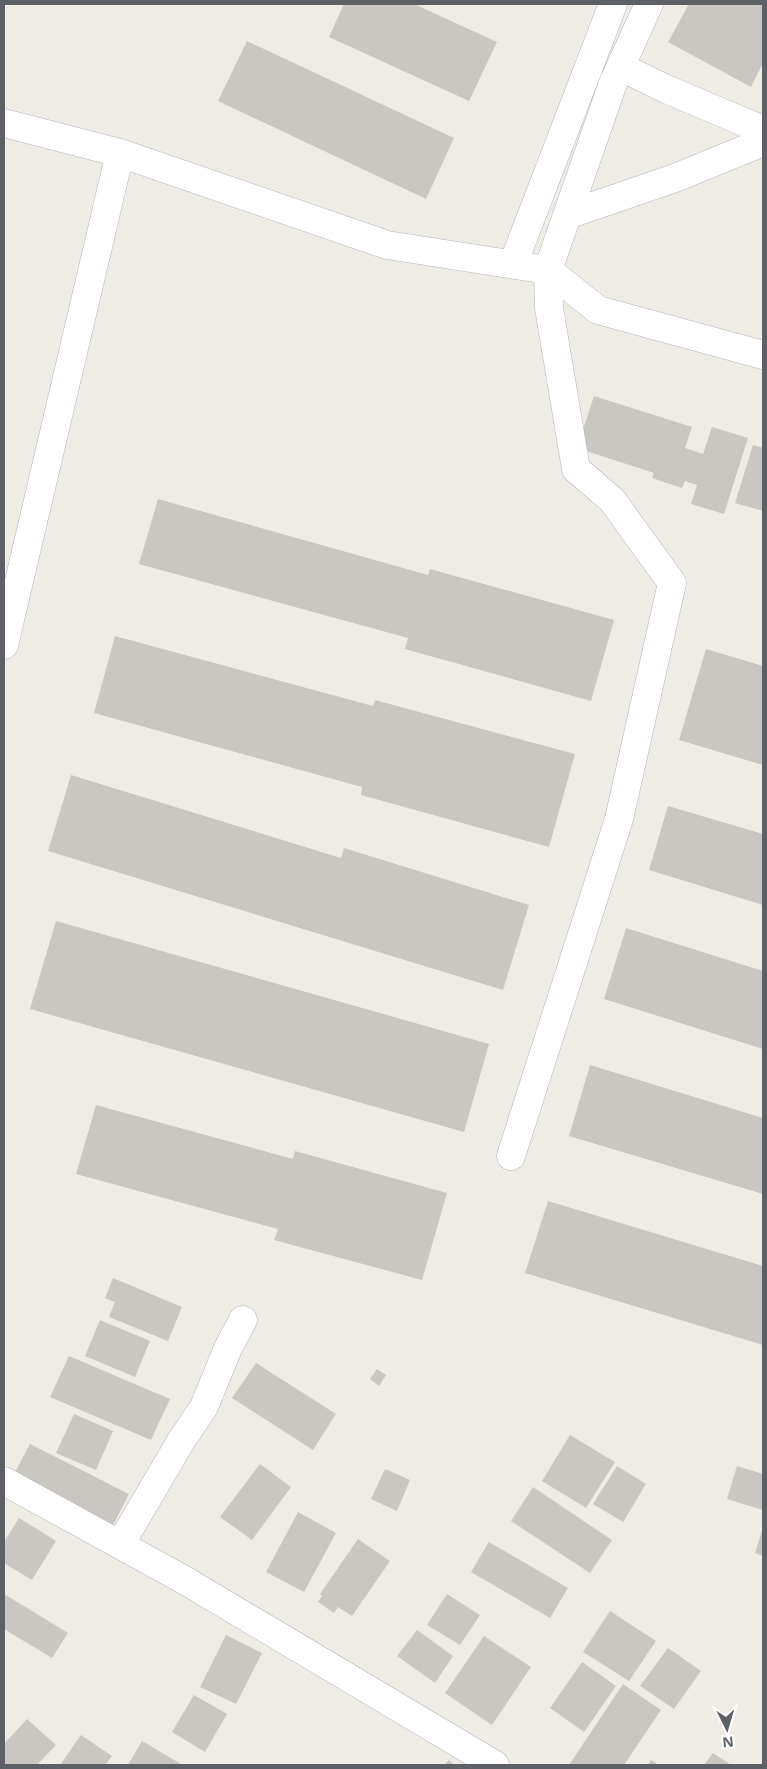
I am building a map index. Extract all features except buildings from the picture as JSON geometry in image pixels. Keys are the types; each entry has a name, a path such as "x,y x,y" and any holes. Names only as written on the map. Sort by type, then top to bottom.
{"street":[{"path":"514,264 613,4"},
{"path":"511,1156 619,819 672,583 612,500 576,469 549,308 548,270 621,67 648,4"},
{"path":"621,67 666,89 763,130"},
{"path":"4,123 120,153 387,245 548,270 598,310 763,355"},
{"path":"567,215 675,178 763,142"},
{"path":"4,645 120,153"},
{"path":"120,1545 182,1441 204,1408 228,1348 244,1320"},
{"path":"4,1481 186,1581 496,1765"}]}
